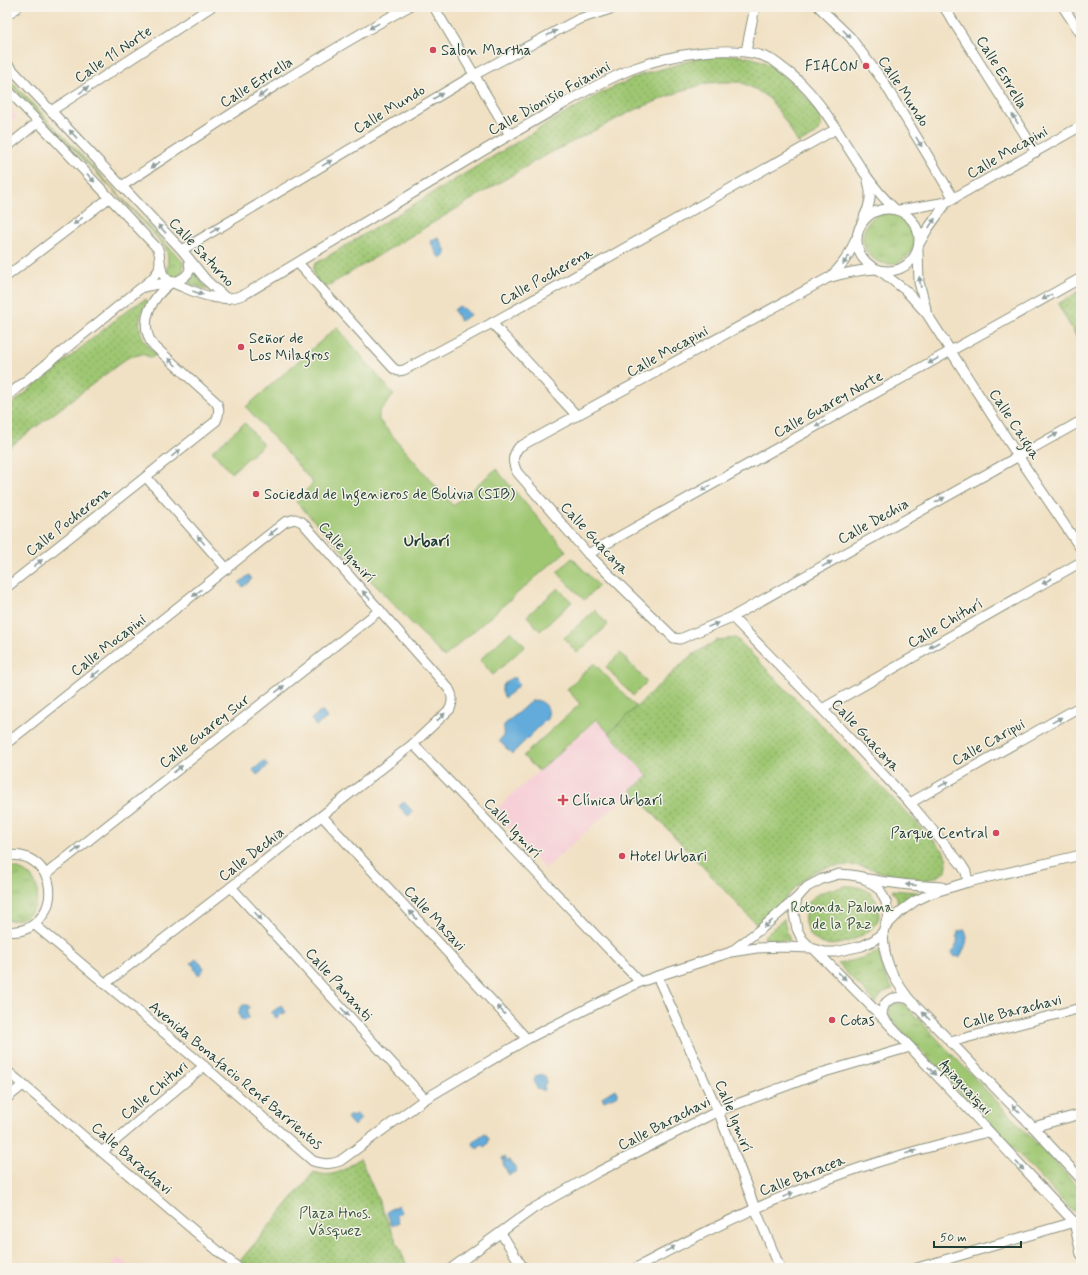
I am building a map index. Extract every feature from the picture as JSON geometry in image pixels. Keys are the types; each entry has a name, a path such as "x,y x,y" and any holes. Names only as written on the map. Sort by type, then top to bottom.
{"main road":[{"path":"7,12 15,7"}],"street":[{"name":"Calle 11 Norte","path":"51,111 211,7"},
{"name":"Calle Estrella","path":"122,186 248,103 371,27 408,7"},
{"path":"434,7 510,135"},
{"name":"Calle Mundo","path":"182,250 474,75 579,19 617,7"},
{"path":"746,51 755,7"},
{"name":"Calle Mundo","path":"819,7 850,37 883,81 950,201"},
{"name":"Calle Estrella","path":"944,7 1036,152"},
{"path":"1063,7 1081,34"},
{"name":"Calle Dionisio Foianini","path":"227,299 239,298 243,296 510,135 598,84 632,69 660,60 688,54 746,51 771,59 796,76 817,101 865,174 884,198 897,209"},
{"name":"Calle Saturno","path":"7,64 182,250 206,280 227,299"},
{"name":"Calle Saturno","path":"7,89 158,249 164,275 172,282 197,293 213,298 227,299"},
{"path":"7,147 38,122"},
{"name":"Calle Mocapini","path":"897,209 950,201 1081,126"},
{"name":"Calle Pocherena","path":"298,263 392,368 398,371 404,370 492,323 836,129"},
{"name":"Calle Dionisio Foianini","path":"862,221 868,210 870,198 869,186 865,174"},
{"path":"7,276 109,198"},
{"name":"Calle Mocapini","path":"919,246 927,230 950,201"},
{"path":"886,208 897,209 908,216 915,224 919,234 919,246 914,257 908,264 899,269 889,271 878,270 867,264 861,256 857,247 856,237 858,228 868,214 886,208"},
{"name":"Calle Mocapini","path":"519,447 828,278 841,267 851,253 856,237"},
{"name":"Calle Caigua","path":"919,246 919,282 928,314"},
{"path":"137,291 155,284 178,282 183,279 190,270 188,258"},
{"path":"7,396 152,279 159,270 161,260"},
{"name":"Calle Mocapini","path":"828,278 854,271 878,270"},
{"name":"Calle Caigua","path":"878,270 905,290 928,314 1018,456 1081,549"},
{"name":"Calle Guarey Norte","path":"588,554 1081,278"},
{"path":"172,282 154,298 147,315 146,330 148,337 152,344 216,402 218,406 218,417 216,421 146,477 227,569"},
{"path":"137,291 154,298"},
{"path":"492,323 578,416"},
{"name":"Calle Dechia","path":"676,639 680,639 732,617 1081,421"},
{"name":"Calle Guacaya","path":"519,447 515,452 513,459 513,464 517,472 588,554 676,639"},
{"name":"Calle Pocherena","path":"7,587 146,477"},
{"name":"Calle Igmirí","path":"227,569 285,522 295,519 302,522 452,694 453,702 450,709 413,744 640,982"},
{"name":"Calle Chiturí","path":"822,709 1081,562"},
{"name":"Calle Mocapini","path":"7,743 227,569"},
{"name":"Calle Guarey Sur","path":"46,874 380,610"},
{"name":"Calle Guacaya","path":"732,617 822,709 910,803 961,864 966,872 968,882"},
{"name":"Calle Caripui","path":"910,803 1081,706"},
{"name":"Calle Dechia","path":"105,984 413,744"},
{"name":"Calle Masavi","path":"322,816 527,1039"},
{"path":"7,855 18,855 39,865 46,874 50,885 51,896 43,917 34,925 23,930 8,932"},
{"path":"950,887 890,884 862,877 839,874 822,879 807,887 797,898 794,914 797,928 802,939 812,948 825,952 848,950 862,946 874,940 900,912 915,901 932,893 968,882 1081,855"},
{"path":"862,877 880,890 886,902 888,916 885,929"},
{"name":"Calle Pananti","path":"231,887 425,1099"},
{"name":"Avenida Bonafacio René Barrientos","path":"731,952 797,898"},
{"name":"Avenida Bonafacio René Barrientos","path":"34,925 204,1066 313,1160 323,1164 333,1164 340,1161 425,1099 527,1039 640,982 731,952 757,948 812,948"},
{"name":"Apiaguaiqui","path":"885,929 884,948 887,964 896,981 909,999 1033,1126 1081,1179"},
{"name":"Apiaguaiqui","path":"812,948 882,1017 988,1132 1077,1221"},
{"name":"Calle Igmirí","path":"657,976 718,1111 755,1208 780,1268"},
{"path":"882,1017 884,1004 889,1000 895,997 909,999"},
{"name":"Calle Barachavi","path":"950,1042 1081,1008"},
{"name":"Calle Barachavi","path":"452,1268 501,1234 534,1208 598,1172 718,1111 821,1073 910,1047"},
{"name":"Calle Chituri","path":"103,1151 204,1066"},
{"name":"Calle Barachavi","path":"7,1071 103,1151 238,1268"},
{"path":"7,1098 23,1085"},
{"path":"1033,1126 1081,1114"},
{"name":"Calle Baracea","path":"636,1268 686,1241 755,1208 831,1178 909,1152 988,1132"},
{"path":"917,1268 1077,1221 1081,1254"},
{"path":"501,1234 523,1268"}],"shaded area":[{"path":"10,109 17,117 8,124 7,111"},
{"name":"Clínica Urbarí","path":"597,720 648,776 545,869 494,811"},
{"path":"118,1258 135,1268 110,1268"}],"green space":[{"path":"719,55 752,58 764,62 776,69 803,93 817,112 821,120 821,127 817,133 798,143 770,99 755,89 740,82 708,83 684,90 632,111 537,160 323,289 317,280 313,271 315,264 547,124 603,92 641,75 700,58"},
{"path":"7,77 183,262 183,269 179,276 172,277 167,272 168,257 166,248 118,195 7,82"},
{"path":"889,212 899,214 907,220 913,228 915,238 913,248 907,256 899,262 889,264 879,262 871,256 865,248 863,238 865,228 871,220 879,214"},
{"path":"195,274 207,288 208,290 189,284"},
{"path":"1081,290 1081,345 1058,304"},
{"path":"146,299 147,302 141,317 140,330 150,348 156,354 152,358 142,354 127,358 7,449 7,408 130,308"},
{"path":"337,327 394,395 379,412 379,420 453,506 496,469 566,551 444,657 296,502 313,483 246,407"},
{"path":"245,423 263,445 231,473 212,451"},
{"path":"572,558 599,586 584,600 557,572"},
{"path":"558,588 572,602 540,631 527,616"},
{"path":"595,610 608,625 577,653 564,638"},
{"path":"511,631 525,646 493,675 480,660"},
{"path":"736,638 942,849 947,859 946,871 936,877 926,880 915,880 904,879 861,866 850,865 821,869 802,881 757,925 631,790 648,776 609,733 688,658 717,640"},
{"path":"620,653 647,682 633,696 606,667"},
{"path":"594,663 636,707 609,733 596,719 539,771 523,756 580,704 567,689"},
{"path":"11,867 24,872 33,880 37,889 37,899 34,908 27,915 18,920 7,920 7,868"},
{"name":"Rotonda Paloma de la Paz","path":"845,886 864,889 872,895 878,906 878,920 870,930 845,943 829,945 817,941 811,936 805,922 805,915 810,901 819,893"},
{"path":"892,890 918,893 898,907 897,897"},
{"path":"784,919 790,941 766,940 764,936"},
{"path":"880,951 883,971 893,989 883,994 876,1003 838,964 862,958"},
{"path":"896,1003 905,1005 1081,1190 1081,1211 1070,1209 890,1018 889,1009"},
{"name":"Plaza Hnos. Vásquez","path":"360,1158 408,1268 248,1268 240,1261 314,1172 321,1174 333,1174 344,1170"}],"water":[{"path":"438,237 447,253 442,258 438,256 430,241"},
{"path":"459,306 470,315 460,321 454,310"},
{"path":"249,575 252,579 243,587 239,583"},
{"path":"511,678 515,678 519,685 505,698 502,692 502,686"},
{"path":"536,700 547,706 547,719 512,754 499,741 503,736 504,725 531,701"},
{"path":"322,711 327,718 316,726 311,719"},
{"path":"264,761 268,766 257,775 253,770"},
{"path":"404,802 413,812 408,816 399,806"},
{"path":"965,930 967,941 959,958 957,956 955,957 952,953 957,943 958,931"},
{"path":"196,959 204,967 199,975 194,970 195,968 191,963"},
{"path":"243,1005 250,1007 247,1011 248,1018 243,1021 239,1013"},
{"path":"281,1005 286,1012 284,1014 282,1013 276,1018 271,1013"},
{"path":"542,1074 546,1080 544,1086 545,1090 543,1091 537,1089 534,1080 536,1076"},
{"path":"615,1089 618,1095 604,1101 602,1097"},
{"path":"357,1114 361,1119 354,1126 347,1118 350,1115 352,1117"},
{"path":"485,1133 489,1139 488,1144 484,1147 482,1145 477,1149 473,1144 475,1140"},
{"path":"505,1157 507,1161 510,1160 517,1171 509,1175 503,1164 502,1158"},
{"path":"398,1205 401,1212 397,1216 399,1222 392,1226 387,1213 389,1210"}],"place":[{"name":"Salon Martha","path":"433,50"},
{"name":"FIACON","path":"866,66"},
{"name":"Señor de Los Milagros","path":"241,347"},
{"name":"Sociedad de Ingenieros de Bolivia (SIB)","path":"256,494"},
{"name":"Clínica Urbarí","path":"563,800"},
{"name":"Parque Central","path":"996,833"},
{"name":"Hotel Urbari","path":"622,856"},
{"name":"Cotas","path":"832,1020"}],"district":[{"name":"Urbarí","path":"427,540"}]}
